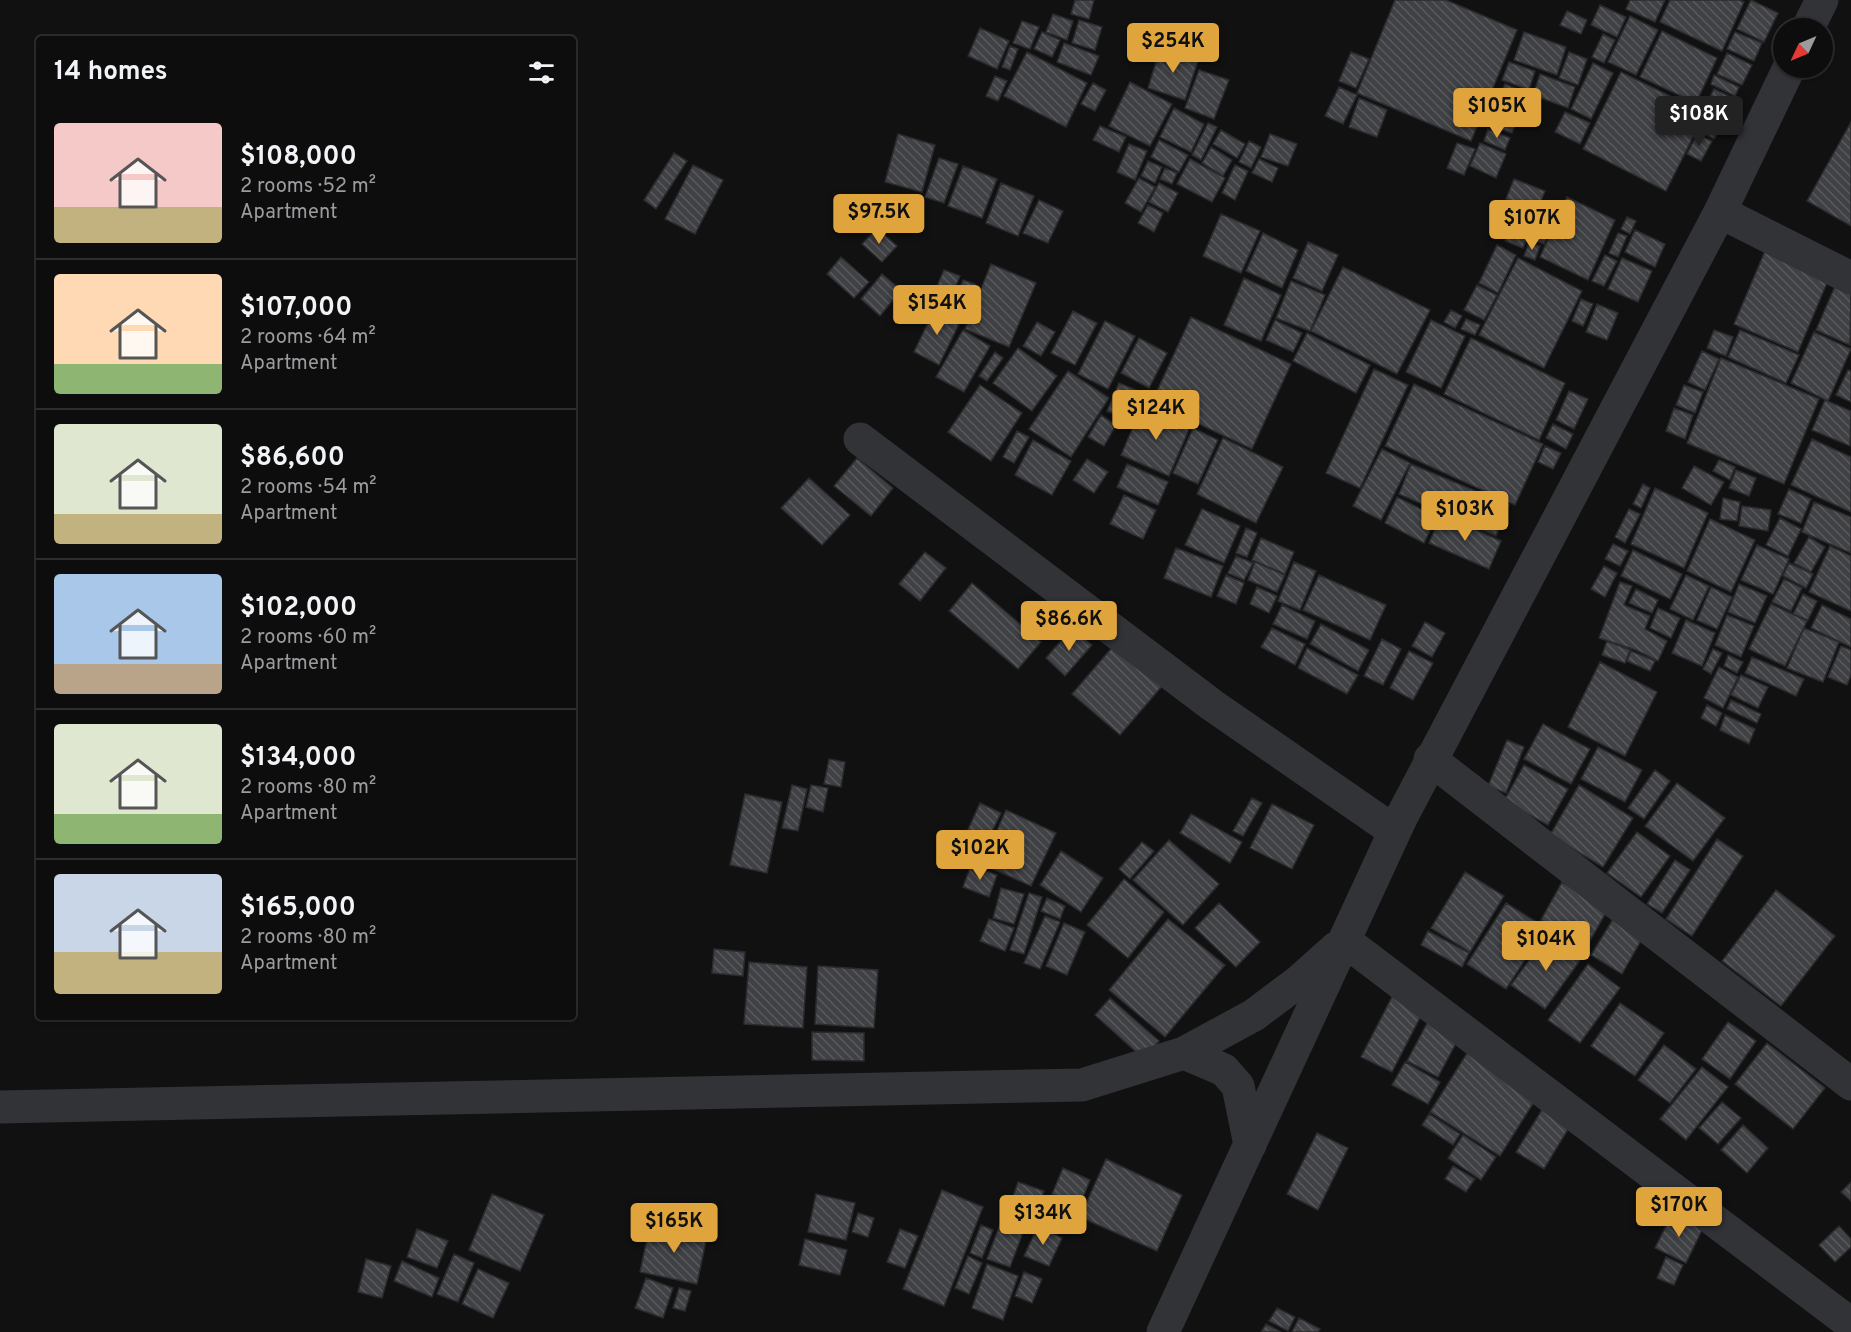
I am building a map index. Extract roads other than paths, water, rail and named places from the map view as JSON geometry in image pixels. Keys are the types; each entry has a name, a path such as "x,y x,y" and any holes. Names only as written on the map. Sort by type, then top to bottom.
{"street":[{"path":"1813,18 1822,0"},
{"path":"1163,1332 1394,831 1720,212 1784,78"},
{"path":"1720,212 1851,278"},
{"path":"860,439 1212,705 1394,831"},
{"path":"1430,759 1851,1084"},
{"path":"0,1107 1082,1085 1184,1053 1254,1015 1298,982 1344,941"},
{"path":"1344,941 1851,1324"},
{"path":"1184,1053 1224,1070 1238,1086 1250,1145"}]}
